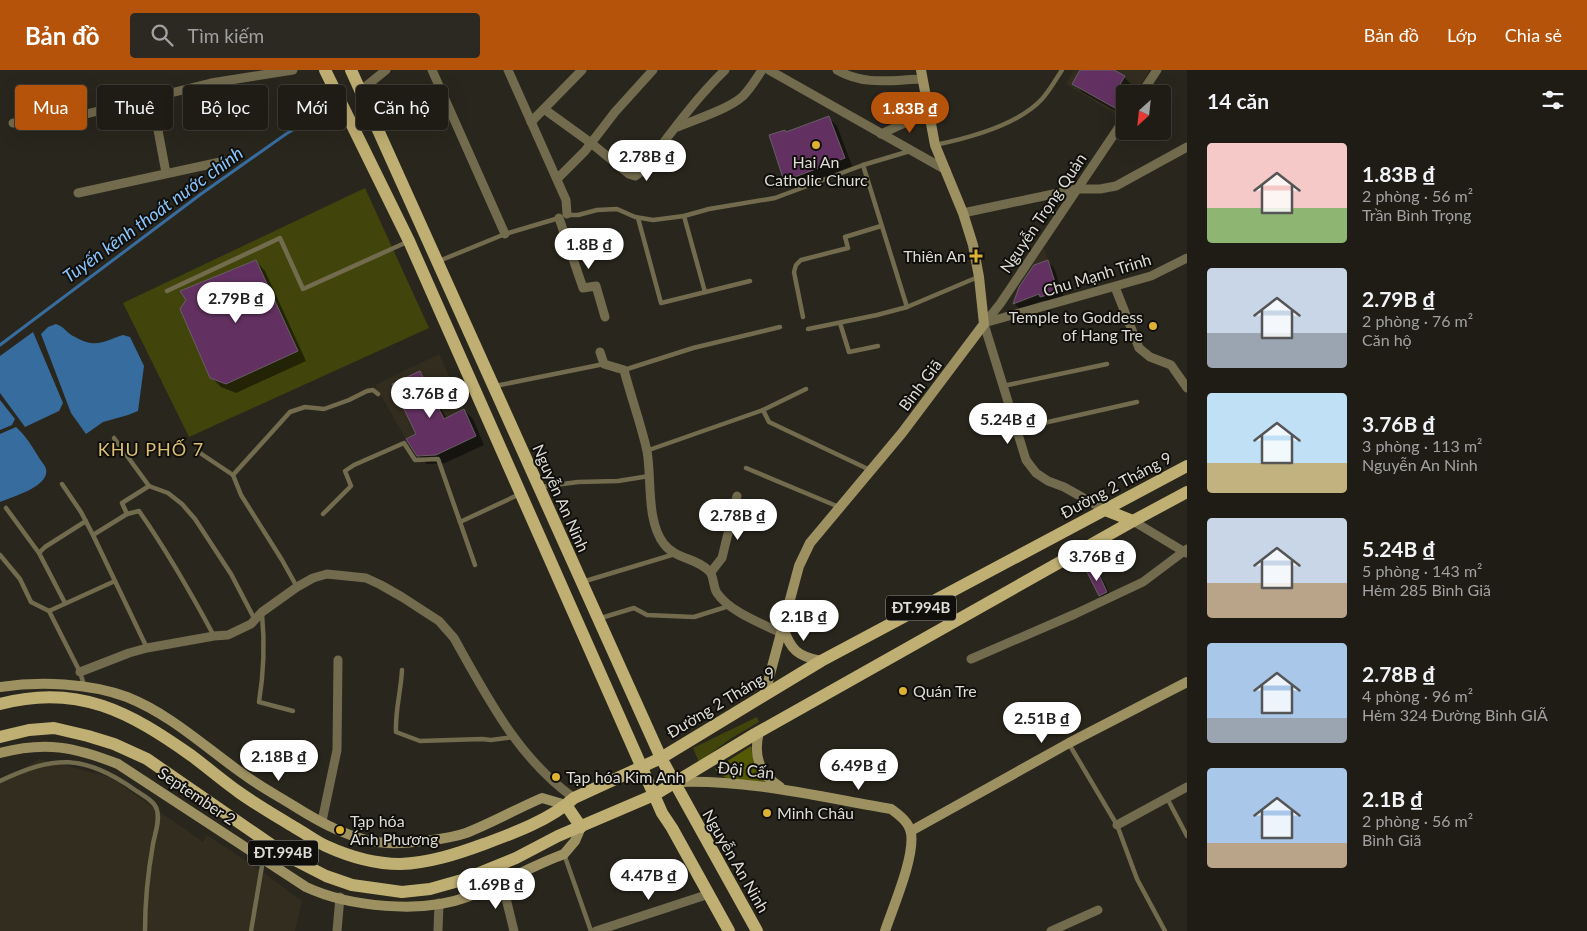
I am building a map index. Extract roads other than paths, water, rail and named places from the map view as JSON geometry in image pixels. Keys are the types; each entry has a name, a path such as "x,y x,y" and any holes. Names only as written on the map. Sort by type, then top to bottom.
{"main road":[{"name":"Nguyễn An Ninh","path":"326,70 409,241 654,795 729,931"},
{"name":"Nguyễn An Ninh","path":"351,70 357,85"},
{"name":"Nguyễn An Ninh","path":"378,130 495,387 660,758 758,931"},
{"path":"409,241 425,234"},
{"name":"Đường 2 Tháng 9","path":"642,767 821,661 1187,466"},
{"name":"ĐT.994B","path":"654,795 758,732 1187,492"},
{"path":"1105,510 1133,521"},
{"name":"September 2","path":"0,704 19,699 50,696 85,701 110,708 131,717 162,736 193,756 240,793 326,846 375,862 399,864 455,855 532,824 570,801 642,767"},
{"name":"September 2","path":"0,737 29,730 54,728 114,744 147,759 288,857 326,876 352,885 402,892 430,889 462,880 516,858 654,795"},
{"path":"570,801 581,827"}],"street":[{"path":"173,93 211,83 293,70"},
{"path":"367,85 386,70"},
{"path":"432,70 505,234"},
{"path":"531,122 582,70"},
{"path":"557,179 653,70"},
{"path":"544,109 591,142 628,174 635,176 642,171 675,128 725,70"},
{"path":"675,128 742,97 751,88 762,70"},
{"path":"769,70 946,170"},
{"path":"837,70 845,75 867,82 921,74 936,145 963,213 973,245 979,277 984,324 1026,460 1036,473 1048,481 1064,487 1105,510"},
{"path":"1147,85 1157,70"},
{"path":"512,72 531,122 566,200 563,216 583,288 596,286 605,317"},
{"path":"13,123 58,121 97,111"},
{"path":"881,134 928,112"},
{"path":"158,130 166,173"},
{"name":"Nguyễn Trọng Quản","path":"984,324 1000,304 1116,131"},
{"path":"963,213 1077,189 1100,189 1116,186 1187,147"},
{"path":"78,193 234,159"},
{"name":"Chu Mạnh Trinh","path":"984,324 1152,276 1187,258"},
{"path":"1115,287 1139,348 1150,357 1171,366 1187,388"},
{"name":"Bình Giã","path":"765,693 799,566 810,543 902,433 984,324"},
{"path":"600,352 604,364 624,370 646,451 652,510 660,538 666,547 676,554 697,562 710,572 716,592 729,606 782,631 794,651 805,658 821,661"},
{"path":"710,572 722,558 736,496"},
{"path":"971,659 1143,582 1186,551 1133,521"},
{"path":"80,672 129,652 228,635 251,624 262,612 313,578 327,574 366,578 402,596 439,621 454,638 498,716 570,801"},
{"path":"322,821 337,750 338,660"},
{"path":"885,931 906,868 911,846 911,831 1069,743 1187,682"},
{"name":"ĐT.994B","path":"0,687 25,683 84,686 126,698 167,718 246,776 309,816 353,836 388,843 453,837 466,833 542,798 570,801"},
{"path":"758,732 756,744 758,760 770,780 783,789"},
{"name":"September 2","path":"0,753 17,748 38,746 62,747 85,752 118,764 263,860 313,890 358,904 418,906 465,898 548,859 564,854"},
{"name":"Đội Cấn","path":"673,782 716,782 783,789 891,809 903,818 911,831"},
{"path":"1117,825 1187,787"},
{"path":"564,854 575,841 581,827"},
{"path":"502,882 514,931"},
{"path":"596,931 709,894"},
{"path":"337,931 340,897"},
{"path":"438,931 439,903"},
{"path":"1051,931 1098,910"}],"lane":[{"path":"936,145 972,137 1021,116 1042,99 1062,70"},
{"path":"438,262 505,234 563,216 617,208 638,218 653,220 684,216 709,208 775,198 863,165 911,151"},
{"path":"863,165 907,307"},
{"path":"684,216 706,292"},
{"path":"638,218 661,303 750,280"},
{"path":"803,317 794,272 800,260 848,248 844,237 881,226"},
{"path":"167,291 280,238 304,289 409,241"},
{"path":"808,329 907,307 979,277"},
{"path":"840,323 849,352 878,346"},
{"path":"624,370 693,348 780,328"},
{"path":"495,387 604,364"},
{"path":"1003,386 1107,364"},
{"path":"646,451 763,410 806,389"},
{"path":"233,475 290,412 305,407 324,409 367,391 373,390 378,394"},
{"path":"1016,429 1137,402"},
{"path":"763,410 769,422 872,470"},
{"path":"114,438 149,486 168,493 182,504 195,520 231,574 255,620"},
{"path":"323,514 351,486 345,471 354,465 404,443 416,460 438,459 475,565"},
{"path":"197,451 233,475 241,495 297,587"},
{"path":"746,468 840,507"},
{"path":"538,487 578,482 618,481 650,476"},
{"path":"62,484 86,521 147,648"},
{"path":"127,514 122,503 149,486"},
{"path":"460,522 522,493"},
{"path":"6,508 39,553 65,603"},
{"path":"93,535 127,514 139,511 193,595 214,636"},
{"path":"39,553 45,546 86,521"},
{"path":"582,583 676,554"},
{"path":"0,555 20,579 31,602 49,611 80,672 84,686"},
{"path":"49,611 115,581"},
{"path":"598,619 634,608 646,615 694,617 729,606"},
{"path":"262,612 265,639 259,702 294,711"},
{"path":"402,670 396,732 420,741 491,740 513,736"},
{"path":"1069,743 1117,825 1137,878 1165,931"},
{"path":"0,781 46,763 67,762 92,767 111,775 155,804 158,813 144,931"},
{"path":"1167,798 1187,836"},
{"path":"564,854 591,931"},
{"path":"252,931 263,860"}],"water":[{"path":"56,324 73,336 88,342 104,342 123,335 130,337 144,366 138,411 103,422 86,434 71,413 41,334 48,327"},
{"path":"33,332 63,403 59,411 25,427 0,393 0,356"},
{"path":"0,400 15,419 12,425 0,430"},
{"path":"16,427 45,466 46,475 36,486 0,502 0,434"}],"waterway":[{"name":"Tuyến kênh thoát nước chính","path":"0,345 201,194 293,130"}],"place":[{"name":"Hai An Catholic Churc","path":"816,145"},
{"name":"Thiên An","path":"976,256"},
{"name":"Temple to Goddess of Hang Tre","path":"1153,326"},
{"name":"Quán Tre","path":"903,691"},
{"name":"Tạp hóa Kim Anh","path":"556,777"},
{"name":"Minh Châu","path":"767,813"},
{"name":"Tạp hóa Ánh Phương","path":"340,830"}],"district":[{"name":"KHU PHỐ 7","path":"151,450"}]}
